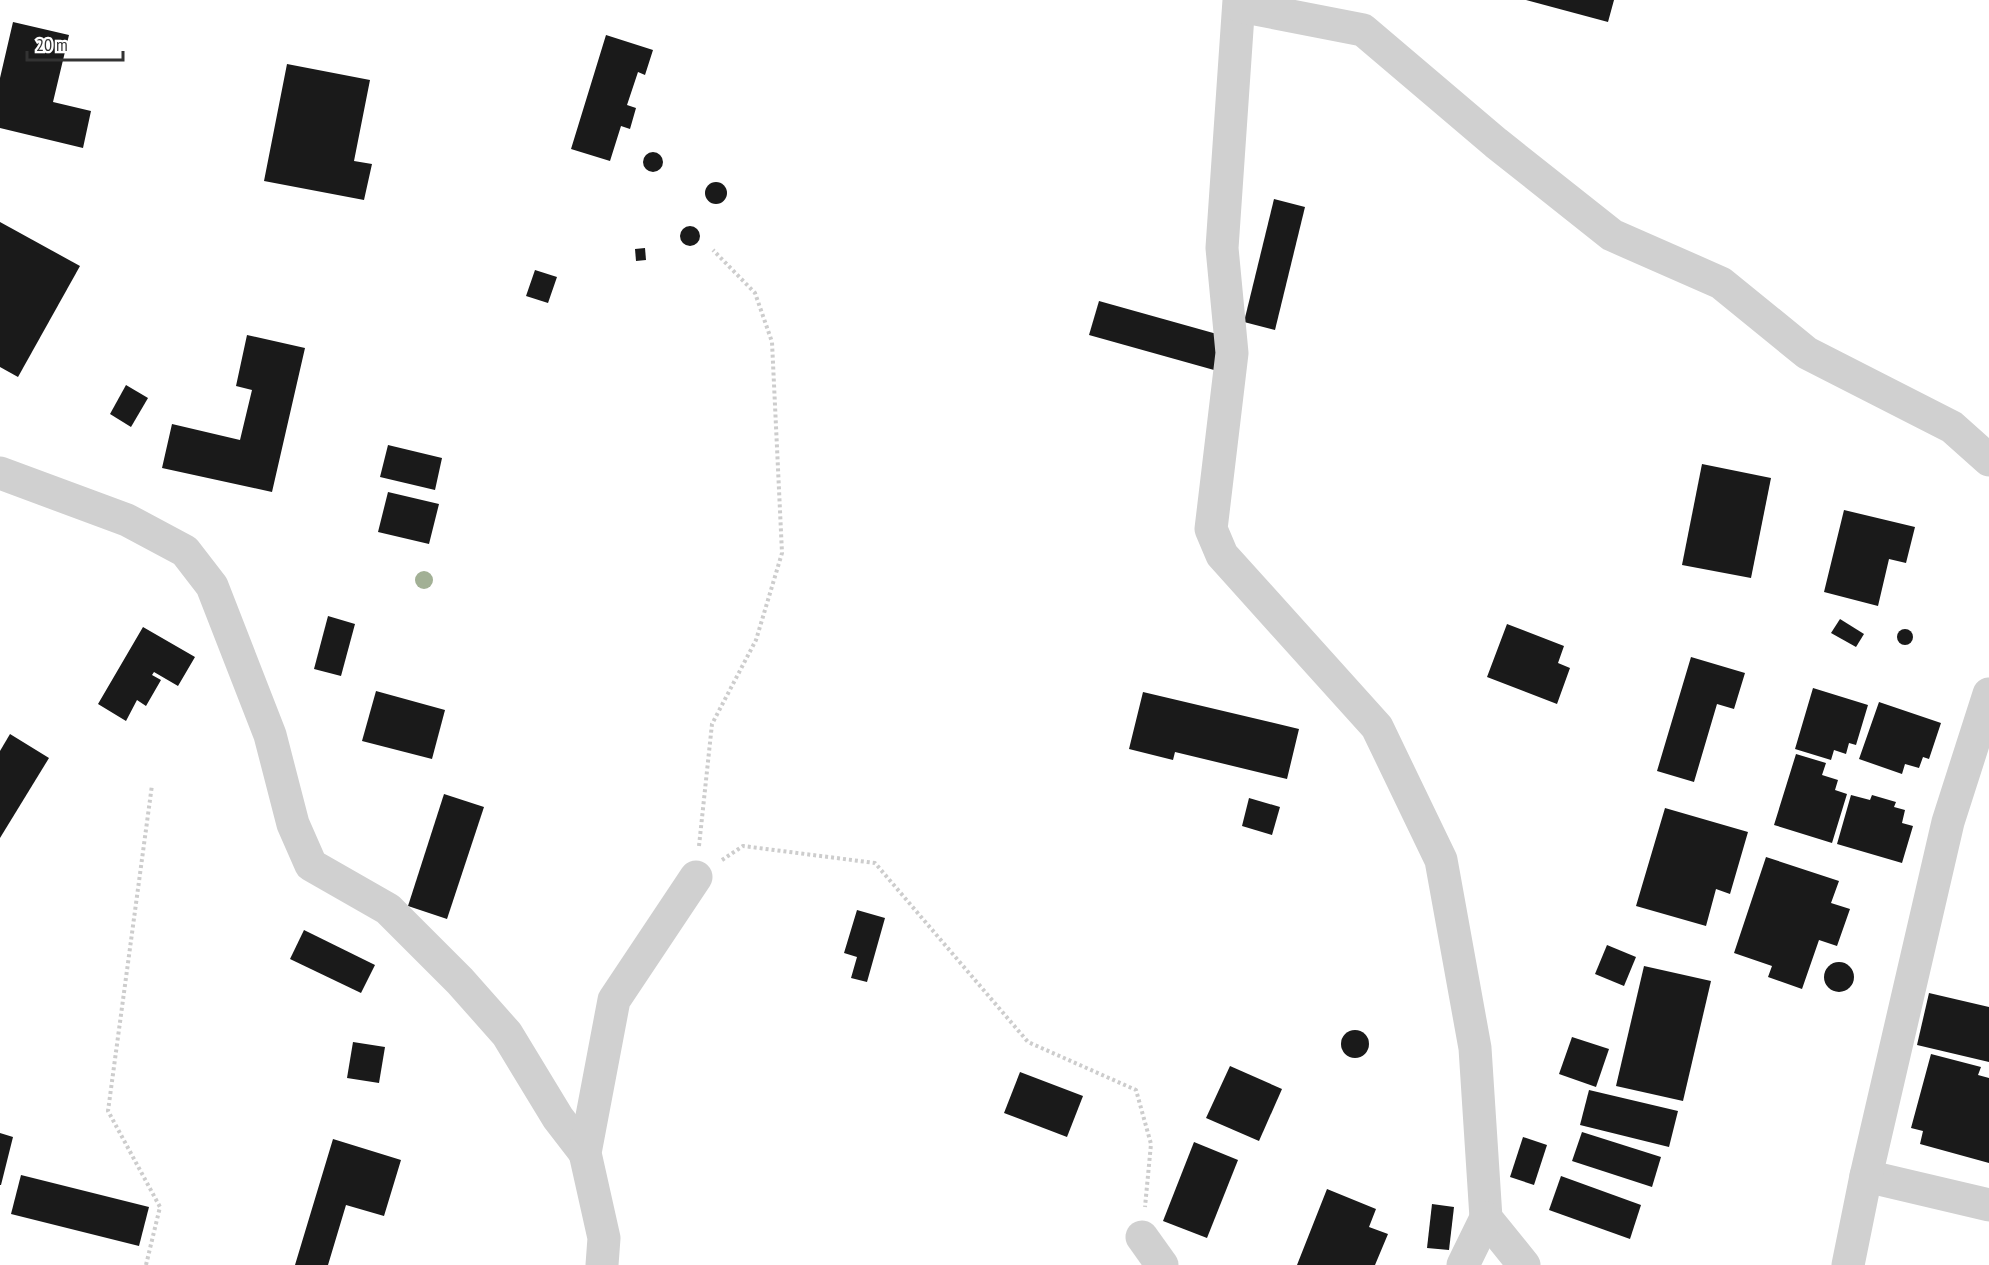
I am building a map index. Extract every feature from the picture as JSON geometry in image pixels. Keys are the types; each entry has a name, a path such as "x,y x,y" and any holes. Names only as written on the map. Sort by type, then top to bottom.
{"street":[{"path":"1464,1265 1486,1218 1475,1048 1441,860 1377,727 1222,555 1212,529 1232,353 1222,248 1240,3 1363,30 1496,143 1612,235 1721,283 1807,353 1952,427 1989,460"},
{"path":"0,472 127,520 185,551 212,586 270,735 293,824 311,865 388,909 460,981 507,1034 558,1118 585,1153"},
{"path":"1848,1265 1866,1176 1948,822 1989,694"},
{"path":"602,1265 604,1238 585,1153 614,1000 696,877"},
{"path":"1866,1176 1989,1205"},
{"path":"1486,1218 1524,1265"},
{"path":"1142,1237 1162,1265"}],"path":[{"path":"696,877 711,724 756,640 782,553 772,342 756,293 713,250"},
{"path":"146,1265 159,1207 108,1111 152,785"},
{"path":"696,877 743,846 875,863 1028,1042 1136,1090 1151,1144 1142,1237"}],"building":[{"path":"1526,0 1614,0 1608,22"},
{"path":"13,22 69,35 53,102 91,111 83,148 0,128 0,78"},
{"path":"606,35 653,50 645,75 638,72 627,105 636,108 630,129 621,126 610,161 571,149"},
{"path":"287,64 370,80 354,161 372,164 364,200 264,181"},
{"path":"653,152 660,155 663,162 660,169 653,172 646,169 643,162 646,155"},
{"path":"716,182 724,185 727,193 724,201 716,204 708,201 705,193 708,185"},
{"path":"1274,199 1305,207 1275,330 1244,322"},
{"path":"0,222 80,266 18,377 0,367"},
{"path":"686,226 694,226 700,232 700,240 694,246 686,246 680,240 680,232"},
{"path":"645,248 646,260 636,261 635,249"},
{"path":"535,270 557,277 548,303 526,296"},
{"path":"1099,301 1224,336 1214,370 1089,335"},
{"path":"247,335 305,348 272,492 162,468 172,424 240,440 252,390 236,386"},
{"path":"126,385 148,398 131,427 110,414"},
{"path":"388,445 442,458 435,490 380,477"},
{"path":"1702,464 1771,478 1751,578 1682,565"},
{"path":"388,492 439,504 429,544 378,532"},
{"path":"1844,510 1915,527 1906,563 1889,559 1878,606 1824,592"},
{"path":"328,616 355,624 341,676 314,669"},
{"path":"1840,619 1864,634 1856,647 1831,633"},
{"path":"1507,624 1564,646 1558,663 1570,668 1557,704 1487,677"},
{"path":"143,627 195,657 178,686 154,672 152,675 161,680 146,706 137,700 126,721 98,704"},
{"path":"1905,629 1911,631 1913,637 1911,643 1905,645 1899,643 1897,637 1899,631"},
{"path":"1691,657 1745,673 1734,709 1717,704 1694,782 1657,771"},
{"path":"1813,688 1868,705 1856,745 1849,743 1846,754 1834,750 1831,760 1795,749"},
{"path":"376,691 445,710 432,759 362,741"},
{"path":"1143,692 1299,729 1287,779 1175,752 1173,760 1129,749"},
{"path":"1879,702 1941,723 1929,759 1923,757 1919,768 1905,764 1902,774 1859,759"},
{"path":"10,734 49,758 0,838 0,751"},
{"path":"1796,754 1826,763 1822,775 1838,780 1835,790 1847,794 1832,843 1774,825"},
{"path":"444,794 484,807 447,919 408,906"},
{"path":"1851,795 1870,800 1872,795 1896,802 1894,807 1905,810 1902,823 1913,826 1902,863 1837,844"},
{"path":"1249,798 1280,807 1272,835 1242,826"},
{"path":"1665,808 1748,832 1730,894 1716,889 1706,926 1636,906"},
{"path":"1766,857 1839,881 1831,903 1850,909 1837,946 1819,940 1802,989 1768,977 1772,966 1734,953"},
{"path":"857,910 885,918 867,982 851,978 857,957 844,953"},
{"path":"304,930 375,965 361,993 290,959"},
{"path":"1607,945 1636,957 1624,986 1595,974"},
{"path":"1839,962 1849,967 1854,977 1849,987 1839,992 1829,987 1824,977 1829,967"},
{"path":"1644,966 1711,981 1683,1101 1616,1086"},
{"path":"1929,993 1989,1007 1989,1062 1917,1045"},
{"path":"1355,1030 1365,1034 1369,1044 1365,1054 1355,1058 1345,1054 1341,1044 1345,1034"},
{"path":"1572,1037 1609,1049 1596,1087 1559,1074"},
{"path":"353,1042 385,1047 379,1083 347,1078"},
{"path":"1931,1054 1981,1067 1978,1075 1989,1078 1989,1163 1920,1144 1923,1131 1911,1128"},
{"path":"1230,1066 1282,1089 1259,1141 1206,1118"},
{"path":"1020,1072 1083,1096 1067,1137 1004,1113"},
{"path":"1589,1090 1678,1111 1669,1147 1580,1125"},
{"path":"1582,1132 1661,1157 1652,1187 1572,1161"},
{"path":"0,1133 13,1137 1,1185 0,1185"},
{"path":"1523,1137 1547,1145 1534,1185 1510,1177"},
{"path":"333,1139 401,1160 384,1216 346,1205 328,1265 295,1265"},
{"path":"1194,1142 1238,1160 1207,1238 1163,1221"},
{"path":"21,1175 149,1207 139,1246 11,1214"},
{"path":"1561,1176 1641,1205 1630,1239 1549,1210"},
{"path":"1327,1189 1376,1209 1369,1227 1388,1234 1375,1265 1297,1265"},
{"path":"1432,1204 1454,1207 1449,1250 1427,1248"}]}
